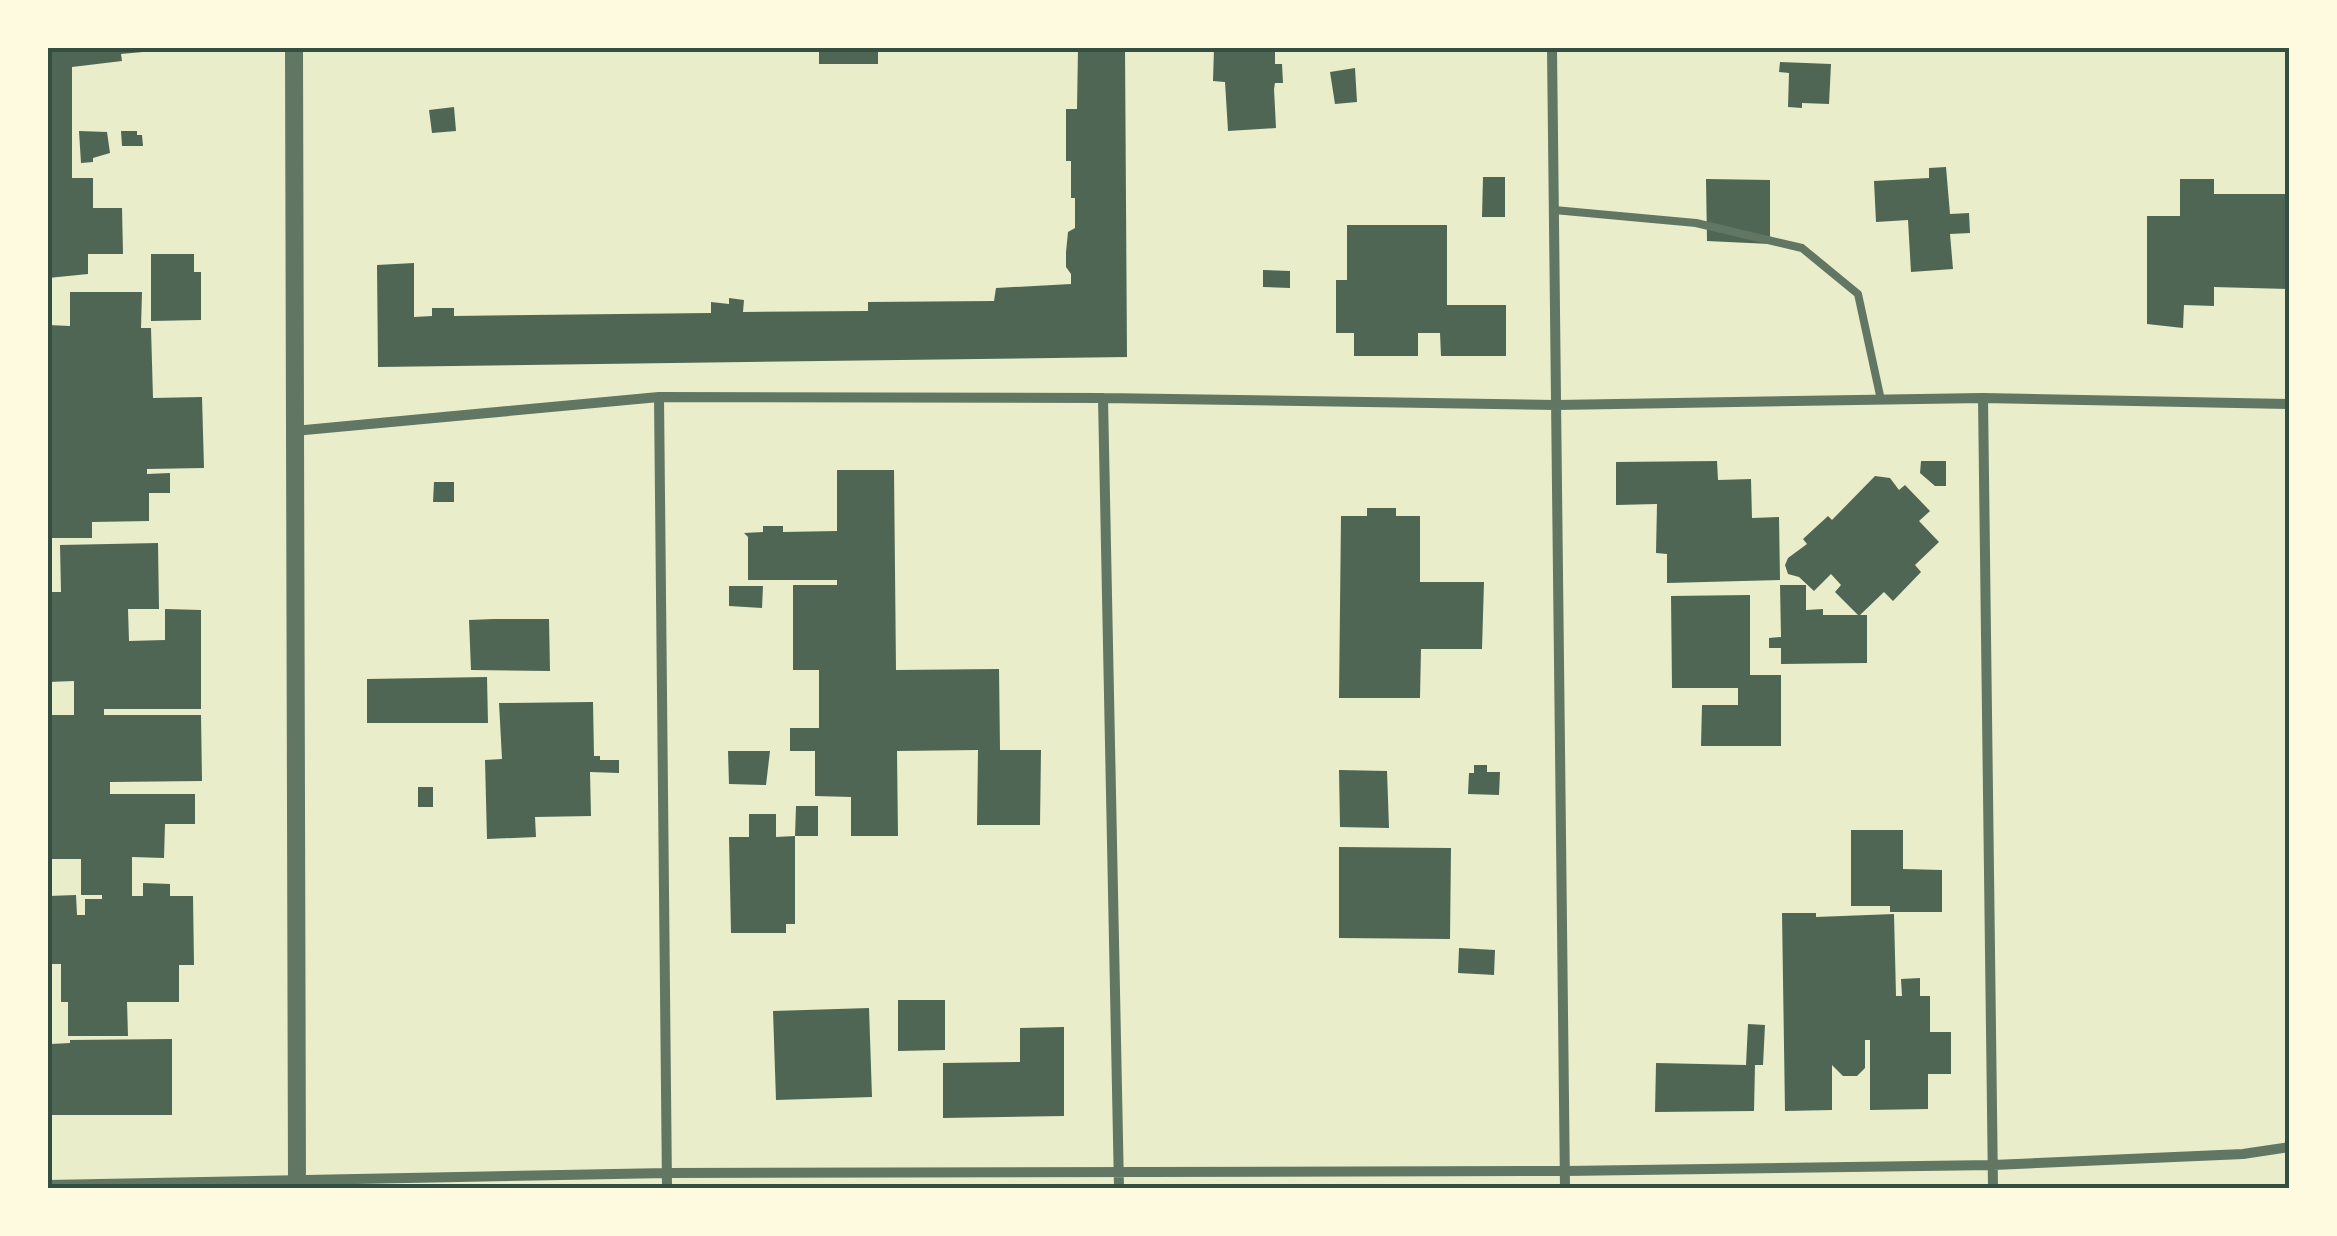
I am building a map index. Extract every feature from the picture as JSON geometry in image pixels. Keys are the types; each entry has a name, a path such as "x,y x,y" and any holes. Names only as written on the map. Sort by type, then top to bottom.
{"street":[{"path":"294,48 297,1184"},
{"path":"1552,48 1565,1188"},
{"path":"293,432 659,397 1558,405 1983,398 2290,404"},
{"path":"659,397 667,1188"},
{"path":"1102,398 1118,1188"},
{"path":"1983,398 1993,1188"},
{"path":"48,1186 297,1184 666,1173 1564,1171 1993,1165 2243,1154 2290,1147"}],"lane":[{"path":"1554,210 1696,223 1802,248 1858,294 1881,400"}],"building":[{"path":"48,48 142,48 143,52 121,54 122,61 72,67 72,178 93,178 93,208 122,208 123,254 88,254 88,274 48,278"},
{"path":"819,48 878,48 878,64 819,64"},
{"path":"1078,48 1125,48 1127,357 378,367 377,265 414,263 414,317 432,316 432,308 454,308 454,316 711,313 711,302 729,304 729,298 744,300 743,312 868,311 868,302 994,301 996,288 1071,284 1066,252 1068,232 1075,228 1075,198 1071,198 1071,161 1066,161 1066,109 1077,109"},
{"path":"1214,48 1275,48 1275,64 1282,64 1283,83 1275,83 1274,89 1276,128 1228,131 1225,82 1213,81"},
{"path":"1780,62 1831,64 1829,104 1788,107 1789,73 1779,72"},
{"path":"1355,68 1357,102 1335,104 1330,72"},
{"path":"454,107 456,131 432,133 429,110"},
{"path":"79,131 107,132 110,153 81,163"},
{"path":"121,131 137,131 137,135 142,135 143,146 122,146"},
{"path":"1946,167 1950,214 1969,213 1970,233 1950,234 1953,269 1911,272 1908,220 1876,222 1874,181 1929,178 1929,168"},
{"path":"1483,177 1505,177 1505,217 1482,217"},
{"path":"1706,179 1770,180 1770,244 1707,241"},
{"path":"2180,179 2214,179 2214,194 2290,194 2290,289 2214,287 2214,306 2184,305 2183,328 2147,324 2147,216 2180,216"},
{"path":"1347,225 1447,225 1447,305 1506,305 1506,356 1441,356 1440,333 1418,333 1418,356 1354,356 1354,333 1336,333 1336,280 1347,280"},
{"path":"151,254 194,254 194,272 201,272 201,320 151,321"},
{"path":"1263,270 1290,271 1290,288 1263,287"},
{"path":"70,292 142,292 141,328 151,328 153,398 202,397 204,468 147,469 147,474 170,473 170,493 149,493 149,521 92,522 92,538 48,538 48,325 70,326"},
{"path":"1717,461 1718,480 1751,479 1752,518 1779,517 1780,580 1667,583 1667,554 1656,553 1657,504 1616,505 1616,462"},
{"path":"1921,461 1946,461 1946,486 1935,486 1920,473"},
{"path":"837,470 894,470 896,670 999,669 1000,750 1041,750 1040,825 977,825 978,750 897,751 898,836 851,836 851,797 815,796 815,751 790,751 790,728 819,728 819,670 793,670 793,585 837,585 837,580 748,580 748,537 744,533 763,532 763,526 783,526 783,532 837,531"},
{"path":"1875,476 1890,478 1899,490 1905,485 1930,511 1919,521 1939,542 1915,565 1921,572 1893,601 1884,592 1860,615 1867,615 1867,663 1781,664 1781,648 1769,648 1769,638 1781,637 1780,585 1806,585 1806,610 1823,609 1823,615 1858,615 1835,592 1841,585 1831,574 1814,591 1799,577 1788,574 1785,565 1807,544 1803,539 1828,516 1832,520"},
{"path":"434,482 454,482 454,502 433,502"},
{"path":"1367,508 1396,508 1396,516 1420,516 1420,582 1484,582 1482,649 1421,649 1420,698 1339,698 1341,516 1367,516"},
{"path":"158,543 159,609 128,609 129,641 165,640 165,609 201,610 201,709 104,709 104,715 201,715 202,781 110,782 110,794 195,794 195,824 165,824 164,858 132,857 132,896 143,896 143,883 170,884 170,896 193,896 194,965 179,965 179,1002 127,1002 128,1036 68,1036 68,1002 61,1002 61,964 48,964 48,896 76,895 77,915 85,915 85,899 102,899 102,895 81,895 81,859 48,859 48,715 74,715 74,681 48,682 48,592 61,592 60,545"},
{"path":"729,586 763,586 762,608 729,606"},
{"path":"1750,595 1750,675 1781,675 1781,746 1701,746 1702,705 1738,705 1738,688 1672,688 1671,596"},
{"path":"549,619 550,671 471,670 469,620"},
{"path":"487,677 488,723 367,723 367,679"},
{"path":"593,702 594,756 600,756 600,760 619,760 619,773 590,772 591,816 535,817 536,837 487,839 485,760 502,759 499,703"},
{"path":"728,751 770,751 766,785 729,784"},
{"path":"1474,765 1487,765 1487,772 1500,772 1499,795 1468,794 1469,773 1474,773"},
{"path":"1339,770 1387,771 1389,828 1340,827"},
{"path":"418,787 433,787 433,807 418,807"},
{"path":"796,806 818,806 818,836 795,836"},
{"path":"749,814 776,814 776,837 795,836 795,924 786,924 786,933 731,933 729,837 749,837"},
{"path":"1851,830 1903,830 1903,869 1942,870 1942,912 1890,912 1890,906 1851,906"},
{"path":"1339,847 1451,848 1450,939 1339,938"},
{"path":"1782,913 1816,913 1816,917 1894,914 1896,996 1902,996 1901,979 1920,978 1920,996 1930,996 1930,1032 1951,1032 1951,1074 1928,1074 1928,1109 1870,1110 1870,1040 1865,1040 1865,1068 1857,1076 1843,1076 1832,1065 1832,1110 1785,1111"},
{"path":"1459,948 1495,950 1494,975 1458,973"},
{"path":"898,1000 945,1000 945,1050 898,1051"},
{"path":"869,1008 872,1097 776,1100 773,1011"},
{"path":"1748,1024 1765,1025 1763,1065 1755,1065 1754,1111 1655,1112 1656,1063 1746,1065"},
{"path":"1064,1027 1064,1116 943,1118 943,1063 1020,1062 1020,1028"},
{"path":"172,1039 172,1115 51,1115 51,1044 70,1040"}]}
